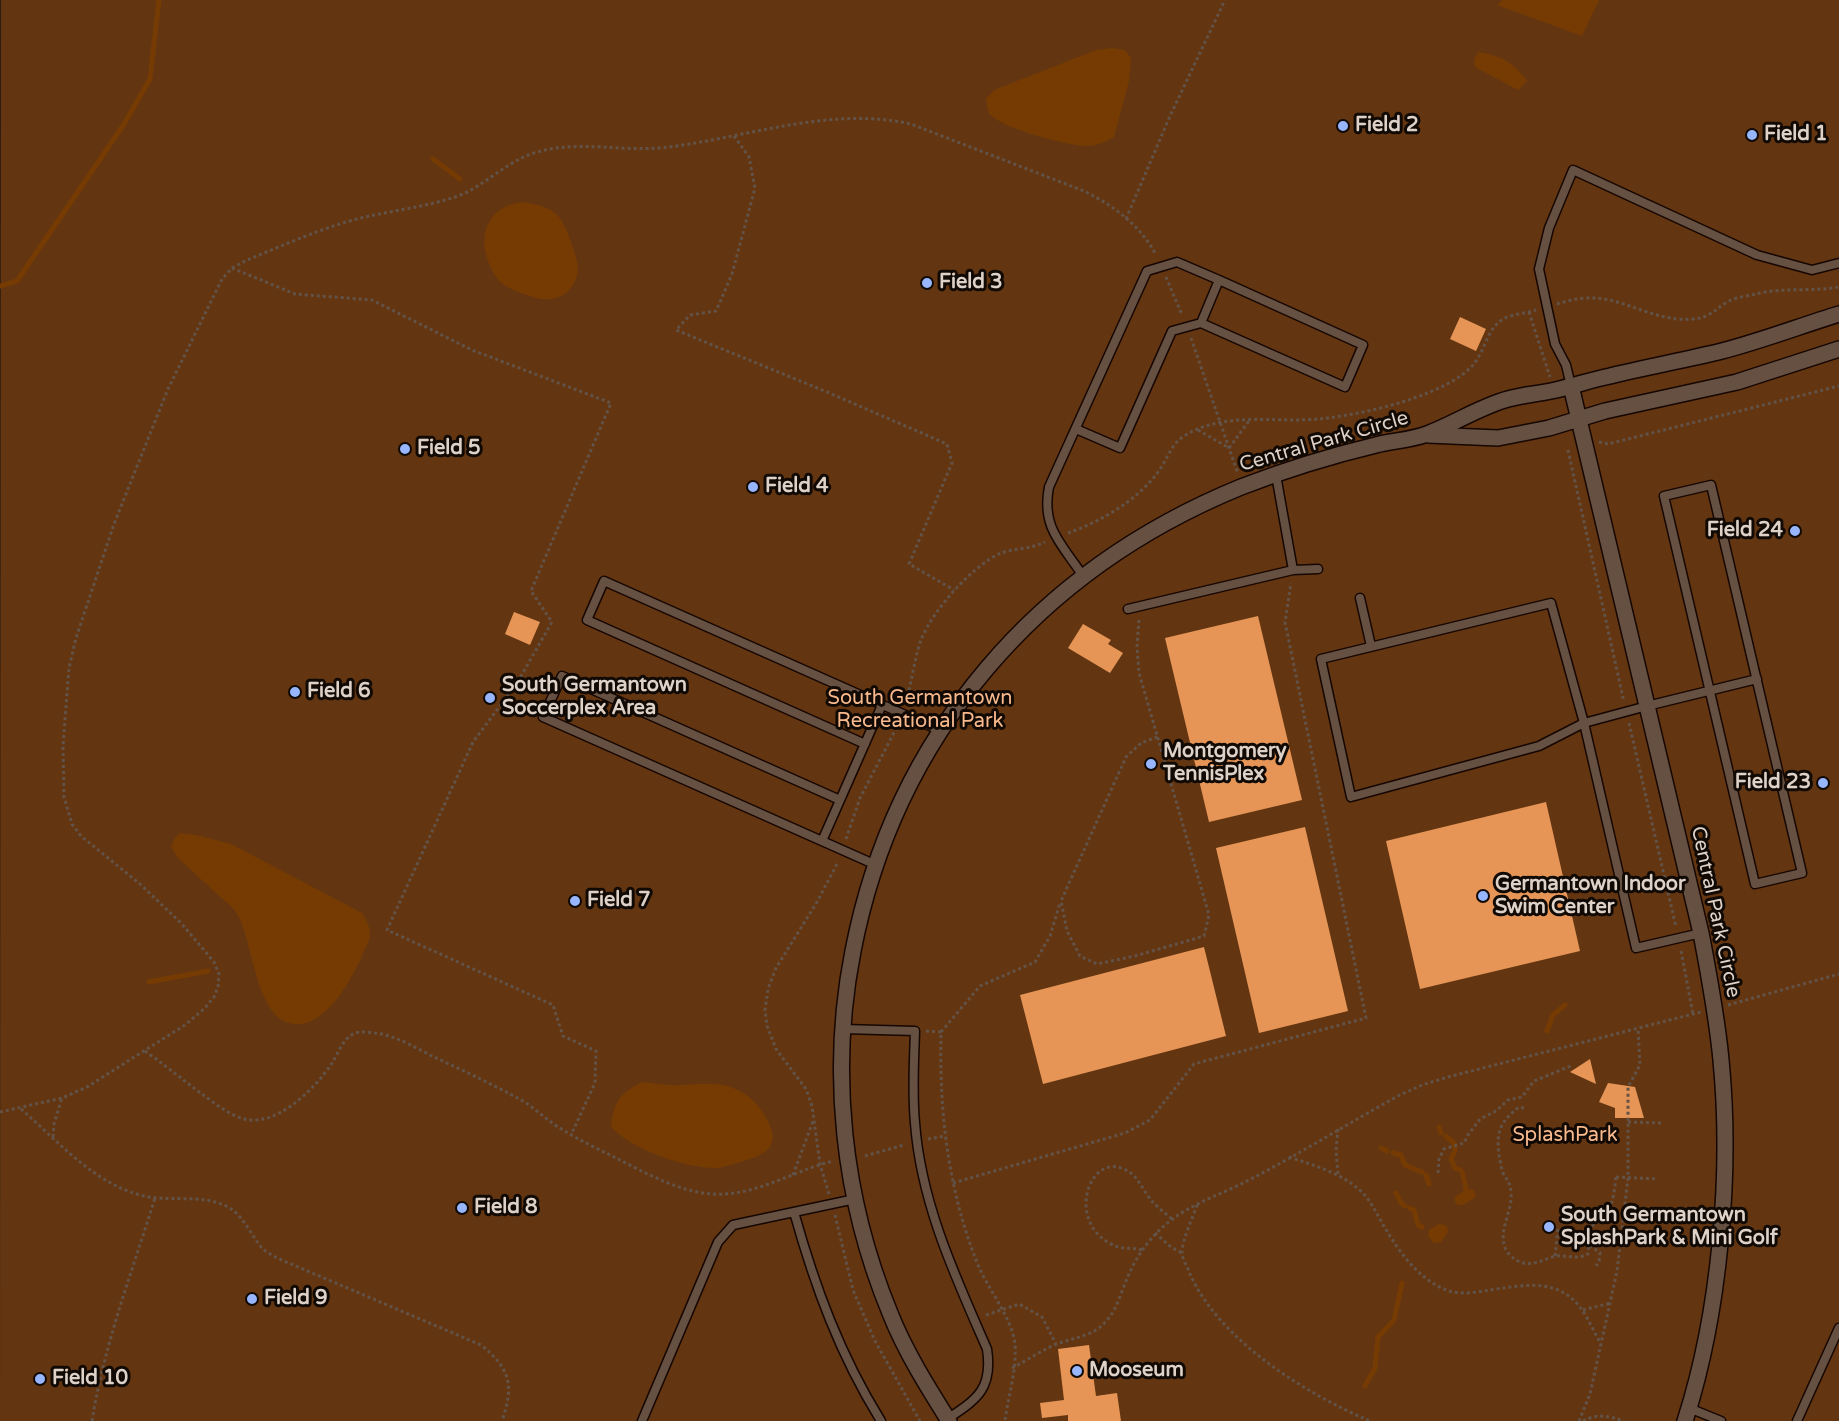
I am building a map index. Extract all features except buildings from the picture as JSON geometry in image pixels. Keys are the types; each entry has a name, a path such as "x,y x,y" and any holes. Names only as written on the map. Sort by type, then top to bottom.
{"street":[{"name":"Central Park Circle","path":"948,1420 916,1368 890,1315 868,1253 847,1158 841,1090 843,1029 857,927 876,865 908,786 939,730 976,680 1022,629 1083,576 1137,539 1175,518 1242,487 1377,445 1425,435 1506,399 1554,391 1728,350 1839,314"},
{"name":"Central Park Circle","path":"1425,435 1498,438 1549,428 1560,423 1737,382 1839,349"},
{"name":"Central Park Circle","path":"1571,386 1701,933 1715,1008 1725,1118 1724,1186 1719,1254 1707,1333 1687,1414"}],"lane":[{"path":"1571,386 1566,365 1555,344 1539,269 1548,228 1573,170 1757,255 1812,270 1839,263"},
{"path":"1076,429 1120,448 1172,331 1201,323 1345,387 1363,345 1177,262 1147,271 1049,487 1046,503 1051,530 1083,576"},
{"path":"1201,323 1218,280"},
{"path":"1276,475 1293,570"},
{"path":"1711,485 1802,873 1755,884 1710,691 1664,496 1711,485"},
{"path":"1128,609 1293,570 1318,568"},
{"path":"865,744 587,620 604,581 939,730"},
{"path":"1360,598 1371,646"},
{"path":"1701,933 1636,948 1584,723 1551,603 1321,658 1351,796 1539,746 1584,723 1626,711 1757,680"},
{"path":"840,800 562,676 543,717 876,865"},
{"path":"822,841 882,705"},
{"path":"843,1029 915,1031 913,1077 915,1125 926,1188 939,1234 987,1349 990,1364 983,1390 974,1401 948,1420"},
{"path":"642,1421 722,1237 733,1226 855,1199"},
{"path":"794,1212 810,1268 832,1328 858,1384 881,1421"},
{"path":"1797,1421 1839,1328"},
{"path":"1687,1414 1721,1421"}],"path":[{"path":"1126,219 1170,117 1225,0"},
{"path":"0,1112 62,1098 87,1087 185,1025 205,1008 214,997 218,987 219,974 214,962 181,923 140,884 81,836 72,824 64,797 63,747 69,668 76,638 114,524 168,389 222,279 232,268 247,260 349,221 457,196 533,153 568,147 642,149 668,147 824,122 889,119 911,124 1105,201 1149,241 1187,327 1242,487"},
{"path":"734,136 749,157 755,188 738,255 716,311 690,315 676,330 947,444 952,463 909,564 954,590"},
{"path":"232,268 295,294 372,300 472,350 611,403 531,591 552,622 517,683 473,742 387,930 553,1005 563,1036 596,1051 595,1083 571,1135"},
{"path":"920,1421 875,1341 853,1290 820,1164 814,1120 806,1089 776,1049 767,1026 765,1010 768,989 776,968 834,873 860,798 903,714 922,637 954,590 979,566 1001,553 1042,544 1084,528 1118,508 1158,473 1171,450 1182,437 1197,429 1220,422 1317,419 1350,414 1426,394 1450,382 1472,366 1489,332 1504,318 1575,299 1591,297 1654,315 1694,319 1708,315 1729,301 1759,293 1779,290 1812,291 1839,287"},
{"path":"1529,312 1554,391"},
{"path":"1583,439 1608,444 1839,387"},
{"path":"1229,448 1249,421"},
{"path":"1560,423 1565,435 1693,1014"},
{"path":"1197,429 1229,448"},
{"path":"953,1183 1125,1133 1150,1120 1194,1064 1366,1018 1285,622 1293,570"},
{"path":"1061,901 1067,931 1080,956 1097,964 1135,956 1204,936 1209,915 1139,673 1137,646 1140,606"},
{"path":"1005,1421 1012,1386 1015,1342 979,1266 965,1228 953,1183 945,1136 940,1079 941,1032 980,986 1035,962 1050,936 1061,901 1126,757 1141,743 1158,737"},
{"path":"1012,1368 1056,1344 1081,1338 1097,1330 1109,1319 1142,1250 1155,1233 1172,1219 1198,1203 1247,1181 1338,1129 1422,1085 1839,974"},
{"path":"1581,1421 1590,1394 1617,1271 1628,1178 1628,1087 1640,1065 1638,1028"},
{"path":"915,1031 941,1032"},
{"path":"145,1051 220,1107 240,1118 255,1122 270,1119 286,1110 331,1065 343,1044 353,1034 377,1033 396,1039 497,1087 525,1103 571,1135 649,1175 679,1187 703,1192 725,1194 747,1190 820,1164 866,1156 945,1136"},
{"path":"1438,1173 1439,1159 1444,1149 1464,1143 1480,1119 1496,1111 1508,1101 1522,1097 1534,1081 1573,1065"},
{"path":"53,1137 54,1124 62,1098"},
{"path":"1524,1108 1519,1107 1509,1115 1498,1130 1503,1172 1510,1182 1512,1197 1504,1240 1506,1251 1515,1260 1524,1264 1536,1264 1554,1256 1580,1258 1587,1254 1592,1226 1602,1218 1612,1204 1615,1177 1658,1179"},
{"path":"21,1108 88,1169 138,1195 155,1198 198,1199 228,1207 239,1216 263,1250 277,1258 482,1345 496,1357 506,1374 510,1389 502,1421"},
{"path":"793,1175 814,1120"},
{"path":"1628,1122 1660,1123"},
{"path":"1338,1129 1336,1150 1338,1175"},
{"path":"1289,1157 1338,1175 1362,1193 1372,1204 1402,1256 1430,1281 1450,1291 1471,1293 1539,1284 1564,1293 1582,1310 1600,1344"},
{"path":"1142,1250 1122,1249 1108,1243 1096,1232 1089,1221 1084,1205 1086,1192 1095,1177 1107,1168 1117,1166 1127,1170 1136,1177 1151,1200 1172,1219"},
{"path":"92,1421 107,1350 155,1198"},
{"path":"1182,1253 1187,1231 1198,1203"},
{"path":"1554,1256 1558,1228"},
{"path":"1155,1233 1182,1253 1203,1298 1244,1342 1311,1392 1370,1421"},
{"path":"1590,1245 1600,1253 1596,1266"},
{"path":"1582,1310 1611,1303"},
{"path":"974,1320 1019,1304 1042,1317 1056,1344"},
{"path":"1581,1421 1605,1415 1624,1421"}],"green space":[{"name":"South Germantown Recreational Park","path":"1,0 1839,0 1839,1421 0,1421"}],"shaded area":[{"path":"1503,0 1599,0 1582,36 1497,5"},
{"path":"1112,48 1125,50 1131,58 1129,81 1114,137 1111,139 1091,146 1066,143 1020,130 995,119 989,113 986,99 994,90 1096,50"},
{"path":"1478,52 1506,61 1527,81 1518,90 1475,67 1474,60"},
{"path":"522,202 551,210 562,221 568,233 578,271 572,287 559,297 542,299 510,288 498,279 488,261 484,238 490,221 503,208"},
{"path":"180,833 231,844 362,913 369,928 368,942 342,992 323,1014 311,1021 299,1024 286,1022 276,1015 261,990 238,915 178,858 171,847"},
{"path":"642,1082 670,1085 713,1084 739,1090 763,1113 771,1128 772,1144 762,1154 755,1157 715,1168 689,1165 645,1150 631,1143 611,1127 619,1099 628,1090"},
{"path":"1466,1189 1474,1190 1476,1197 1463,1205 1458,1205 1455,1197"},
{"path":"1439,1224 1445,1225 1449,1231 1441,1242 1434,1243 1428,1236 1429,1230"}],"waterway":[{"path":"0,286 17,281 124,124 150,79 159,0"},
{"path":"433,159 460,179"},
{"path":"149,982 208,971"},
{"path":"1547,1031 1553,1015 1565,1005"},
{"path":"1439,1127 1441,1133"},
{"path":"1446,1136 1454,1143 1455,1151 1451,1159 1455,1168 1462,1171 1466,1189"},
{"path":"1381,1148 1387,1151"},
{"path":"1393,1153 1401,1155 1405,1165 1422,1172"},
{"path":"1426,1175 1429,1184"},
{"path":"1396,1193 1405,1206"},
{"path":"1410,1208 1414,1210 1418,1225 1422,1227"},
{"path":"1365,1386 1375,1368 1378,1337 1394,1320 1402,1283"}],"place":[{"name":"Field 2","path":"1343,126"},
{"name":"Field 1","path":"1752,135"},
{"name":"Field 3","path":"927,283"},
{"name":"Field 5","path":"405,449"},
{"name":"Field 4","path":"753,487"},
{"name":"Field 24","path":"1795,531"},
{"name":"Field 6","path":"295,692"},
{"name":"South Germantown Soccerplex Area","path":"490,698"},
{"name":"Montgomery TennisPlex","path":"1151,764"},
{"name":"Field 23","path":"1823,783"},
{"name":"Germantown Indoor Swim Center","path":"1483,896"},
{"name":"Field 7","path":"575,901"},
{"name":"Field 8","path":"462,1208"},
{"name":"South Germantown SplashPark & Mini Golf","path":"1549,1227"},
{"name":"Field 9","path":"252,1299"},
{"name":"Mooseum","path":"1077,1371"},
{"name":"Field 10","path":"40,1379"}],"park label":[{"name":"SplashPark","path":"1565,1136"}]}
